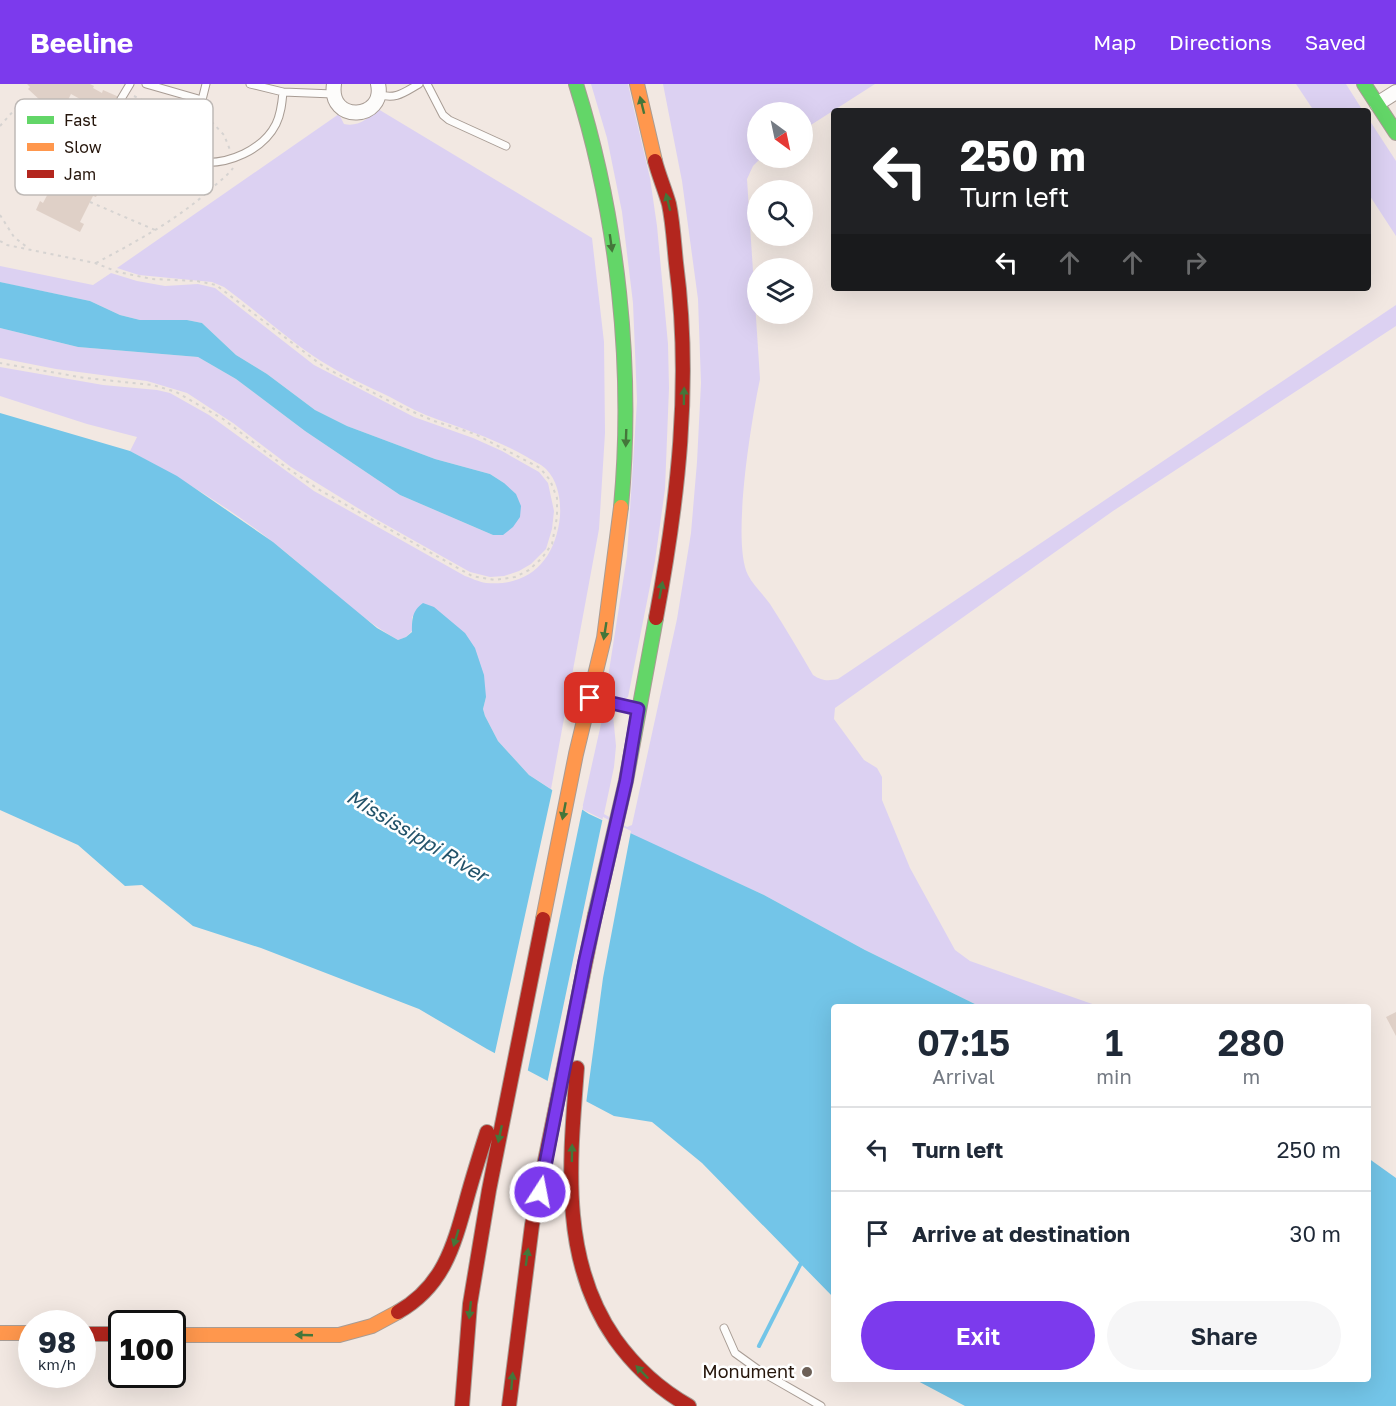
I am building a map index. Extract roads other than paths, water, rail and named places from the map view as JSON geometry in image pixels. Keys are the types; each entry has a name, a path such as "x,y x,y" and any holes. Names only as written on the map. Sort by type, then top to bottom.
{"main road":[{"path":"566,84 608,219"},
{"path":"462,1406 470,1304 489,1190 576,754 604,638 618,542 624,478 627,396 621,314 608,219 589,126 576,84"},
{"path":"509,1406 532,1225 585,961 626,781 669,551 678,481 684,396 682,307 669,205 657,168 637,84"},
{"path":"651,84 658,121 657,168"},
{"path":"1364,84 1396,134"},
{"path":"585,961 572,1137 573,1232 577,1259 591,1299 616,1342 647,1378 689,1406"},
{"path":"186,1335 339,1335 394,1317 414,1302 427,1289 448,1260 525,1016"},
{"path":"0,1333 18,1334"}],"street":[{"path":"334,89 340,107 356,114 373,106 378,89"},
{"path":"1377,104 1396,92"}],"lane":[{"path":"121,99 130,84"},
{"path":"146,84 160,90 198,99"},
{"path":"202,99 206,84"},
{"path":"250,84 283,92 334,89"},
{"path":"378,89 392,98 419,84"},
{"path":"427,84 443,115 449,120 506,146"},
{"path":"213,162 235,158 265,139 275,126 281,110 283,92"},
{"path":"590,698 638,709"},
{"path":"724,1328 735,1353 760,1371 821,1406"}],"water":[{"path":"0,282 90,301 120,315 140,320 187,320 202,323 236,355 267,374 315,410 347,426 435,459 490,474 516,494 521,506 520,517 503,535 493,535 400,495 305,431 236,379 198,357 78,347 0,328"},
{"name":"Mississippi River","path":"0,413 130,451 177,476 273,542 377,628 398,640 412,632 413,616 419,606 423,603 434,607 465,633 475,648 484,675 486,697 483,709 485,716 498,741 529,775 589,814 764,895 865,950 975,1004 831,1004 831,1295 702,1163 652,1122 614,1116 487,1049 419,1009 261,948 193,926 142,885 125,886 78,845 0,810"},
{"path":"1371,1160 1396,1178 1396,1406 965,1406 920,1382 1371,1382"}],"waterway":[{"path":"759,1346 802,1261"}],"place":[{"name":"Monument","path":"807,1372"}]}
